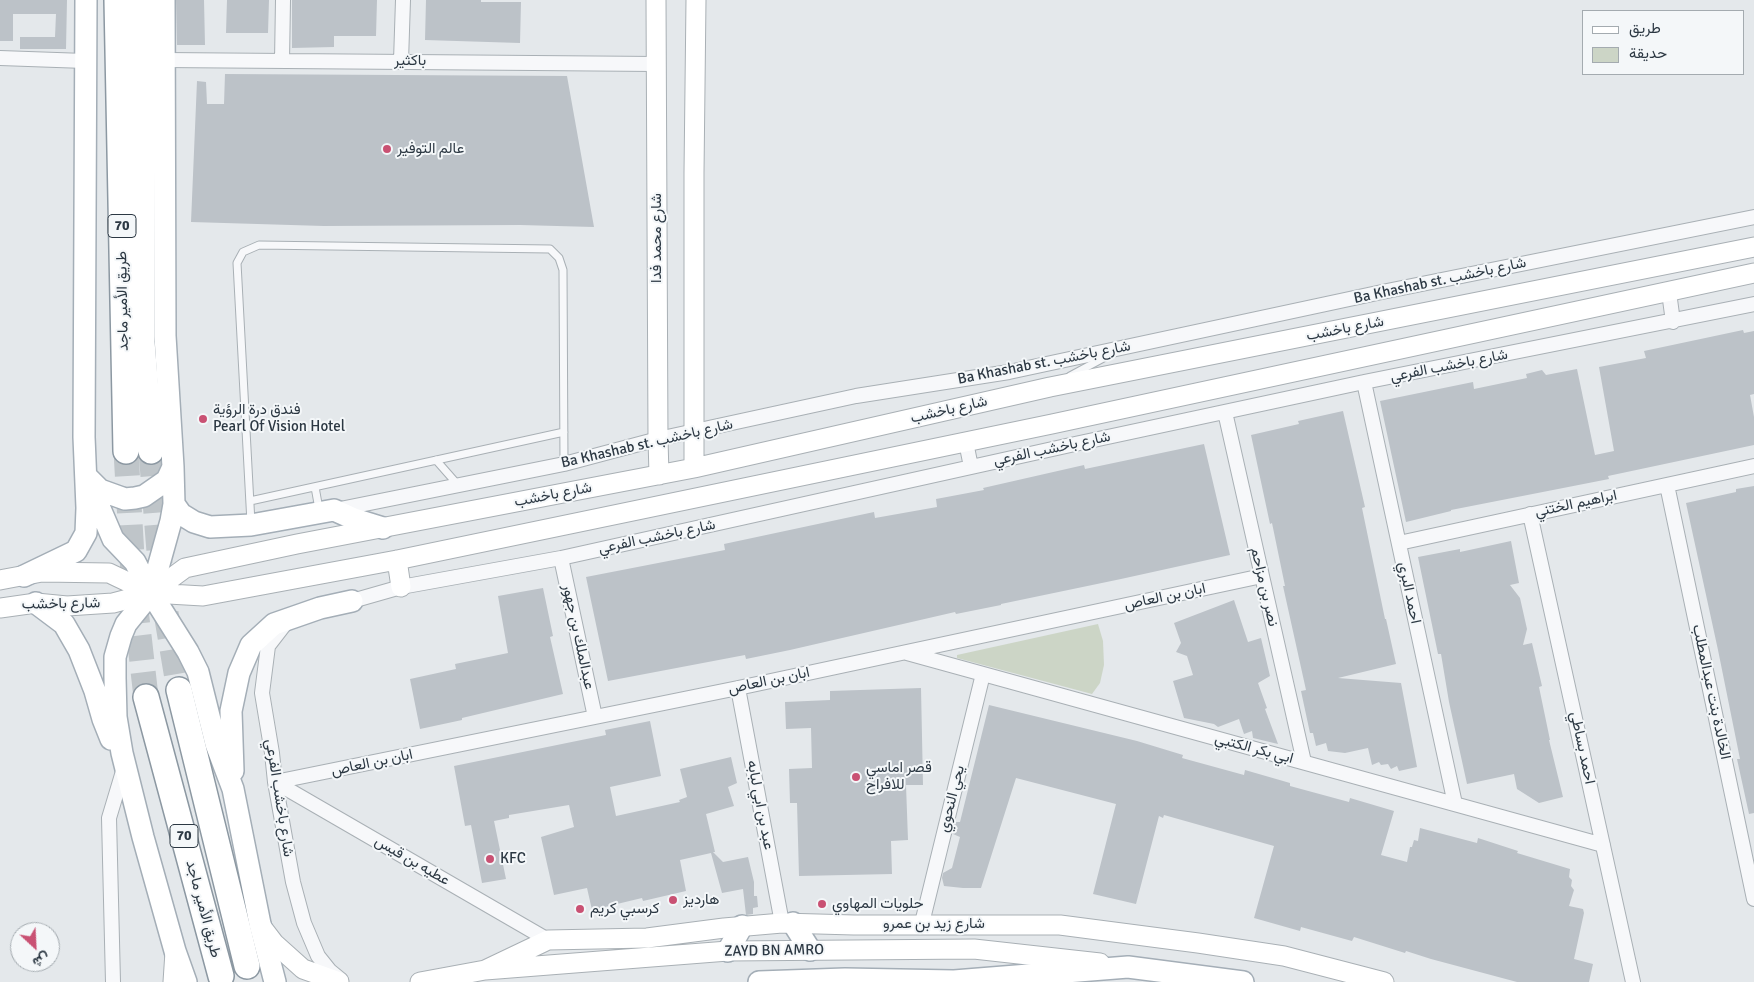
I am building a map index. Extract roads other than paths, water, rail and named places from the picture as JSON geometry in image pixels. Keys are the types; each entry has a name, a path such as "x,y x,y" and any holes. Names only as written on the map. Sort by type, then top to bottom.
{"highway":[{"name":"طريق الأمير ماجد","path":"117,0 126,451"},
{"name":"طريق الأمير ماجد","path":"142,0 142,342 151,451"},
{"name":"طريق الأمير ماجد","path":"179,690 247,966"},
{"name":"طريق الأمير ماجد","path":"146,697 221,976"}],"main road":[{"path":"24,576 76,550 86,533 84,437 86,0"},
{"path":"164,0 165,336 174,467 174,504 152,593 126,624 115,657 116,717 123,759 175,951 186,982"},
{"name":"شارع محمد فدا","path":"656,0 659,475"},
{"path":"694,468 696,0"},
{"name":"شارع باخشب","path":"152,593 185,568 694,468 1050,387 1754,247"},
{"name":"شارع باخشب","path":"0,608 36,603 67,606 114,603 152,593 203,596 397,560 966,442 1754,273"},
{"path":"86,476 100,490 125,499 135,498 144,496 167,480 174,467"},
{"path":"86,476 113,539 135,562 198,672 216,744 233,789 260,924 274,980"},
{"path":"174,504 181,514 194,522 210,527 251,525 327,512 384,528"},
{"path":"397,560 401,587"},
{"name":"شارع باخشب","path":"0,580 42,572 109,573 152,593"},
{"path":"233,789 231,711 238,673 251,645 274,624 299,614 352,601"},
{"path":"36,603 64,624 78,650 95,692 109,737 123,759"},
{"path":"788,923 810,950"},
{"name":"شارع زيد بن عمرو","path":"486,970 548,940 647,938 742,926 788,923 922,923 1070,926 1188,941 1284,956 1384,982"},
{"path":"260,924 274,943 303,969 339,982"},
{"path":"728,951 742,926"},
{"name":"ZAYD BN AMRO","path":"420,982 486,970 728,951 974,949 1128,967"},
{"path":"172,982 175,951"},
{"path":"759,982 845,979 954,980 1128,967 1243,982"}],"street":[{"path":"282,61 283,0"},
{"path":"401,61 403,0"},
{"path":"0,58 85,61"},
{"name":"باكثير","path":"164,60 656,64"},
{"name":"Ba Khashab st. شارع باخشب","path":"327,512 564,464 658,439 856,396 1009,372 1382,292 1754,216"},
{"path":"1669,292 1673,322"},
{"name":"شارع باخشب الفرعي","path":"352,601 401,587 561,558 1364,382 1673,322 1754,304"},
{"name":"احمد البري","path":"1364,382 1454,804"},
{"name":"نصر بن مزاحم","path":"1225,412 1304,762"},
{"path":"966,442 971,467"},
{"name":"ابراهيم الختني","path":"1399,543 1754,466"},
{"name":"الخالدة بنت عبدالمطلب","path":"1667,485 1753,890"},
{"name":"احمد بساطي","path":"1530,514 1633,982"},
{"name":"عبدالملك بن جهور","path":"561,558 595,717"},
{"name":"ابان بن العاص","path":"275,782 738,688 1262,576"},
{"name":"شارع باخشب الفرعي","path":"299,614 287,622 268,646 262,693 275,782 293,882 304,923 318,956 330,971 344,982"},
{"name":"ابي بكر الكتبي","path":"904,652 1603,845"},
{"name":"يحي النحوي","path":"922,923 983,674"},
{"name":"عبد بن ابي لبابه","path":"738,688 788,923"},
{"path":"113,982 109,818 123,759"},
{"name":"عطيه بن قيس","path":"275,782 548,940"}],"lane":[{"path":"251,525 237,263 243,252 259,245 550,249 560,258 563,270 564,464"},
{"path":"1050,387 1120,349"},
{"path":"250,501 564,432"},
{"path":"436,460 458,485"},
{"path":"316,488 327,512"}],"tunnel":[{"path":"126,451 134,592 146,697"},
{"path":"151,451 160,564"},
{"path":"166,613 179,690"}],"place":[{"name":"عالم التوفير","path":"387,149"},
{"name":"فندق درة الرؤية Pearl Of Vision Hotel","path":"203,419"},
{"name":"قصر اماسي للافراح","path":"856,777"},
{"name":"KFC","path":"490,859"},
{"name":"هارديز","path":"673,900"},
{"name":"حلويات المهاوي","path":"822,904"},
{"name":"كرسبي كريم","path":"580,909"}]}
